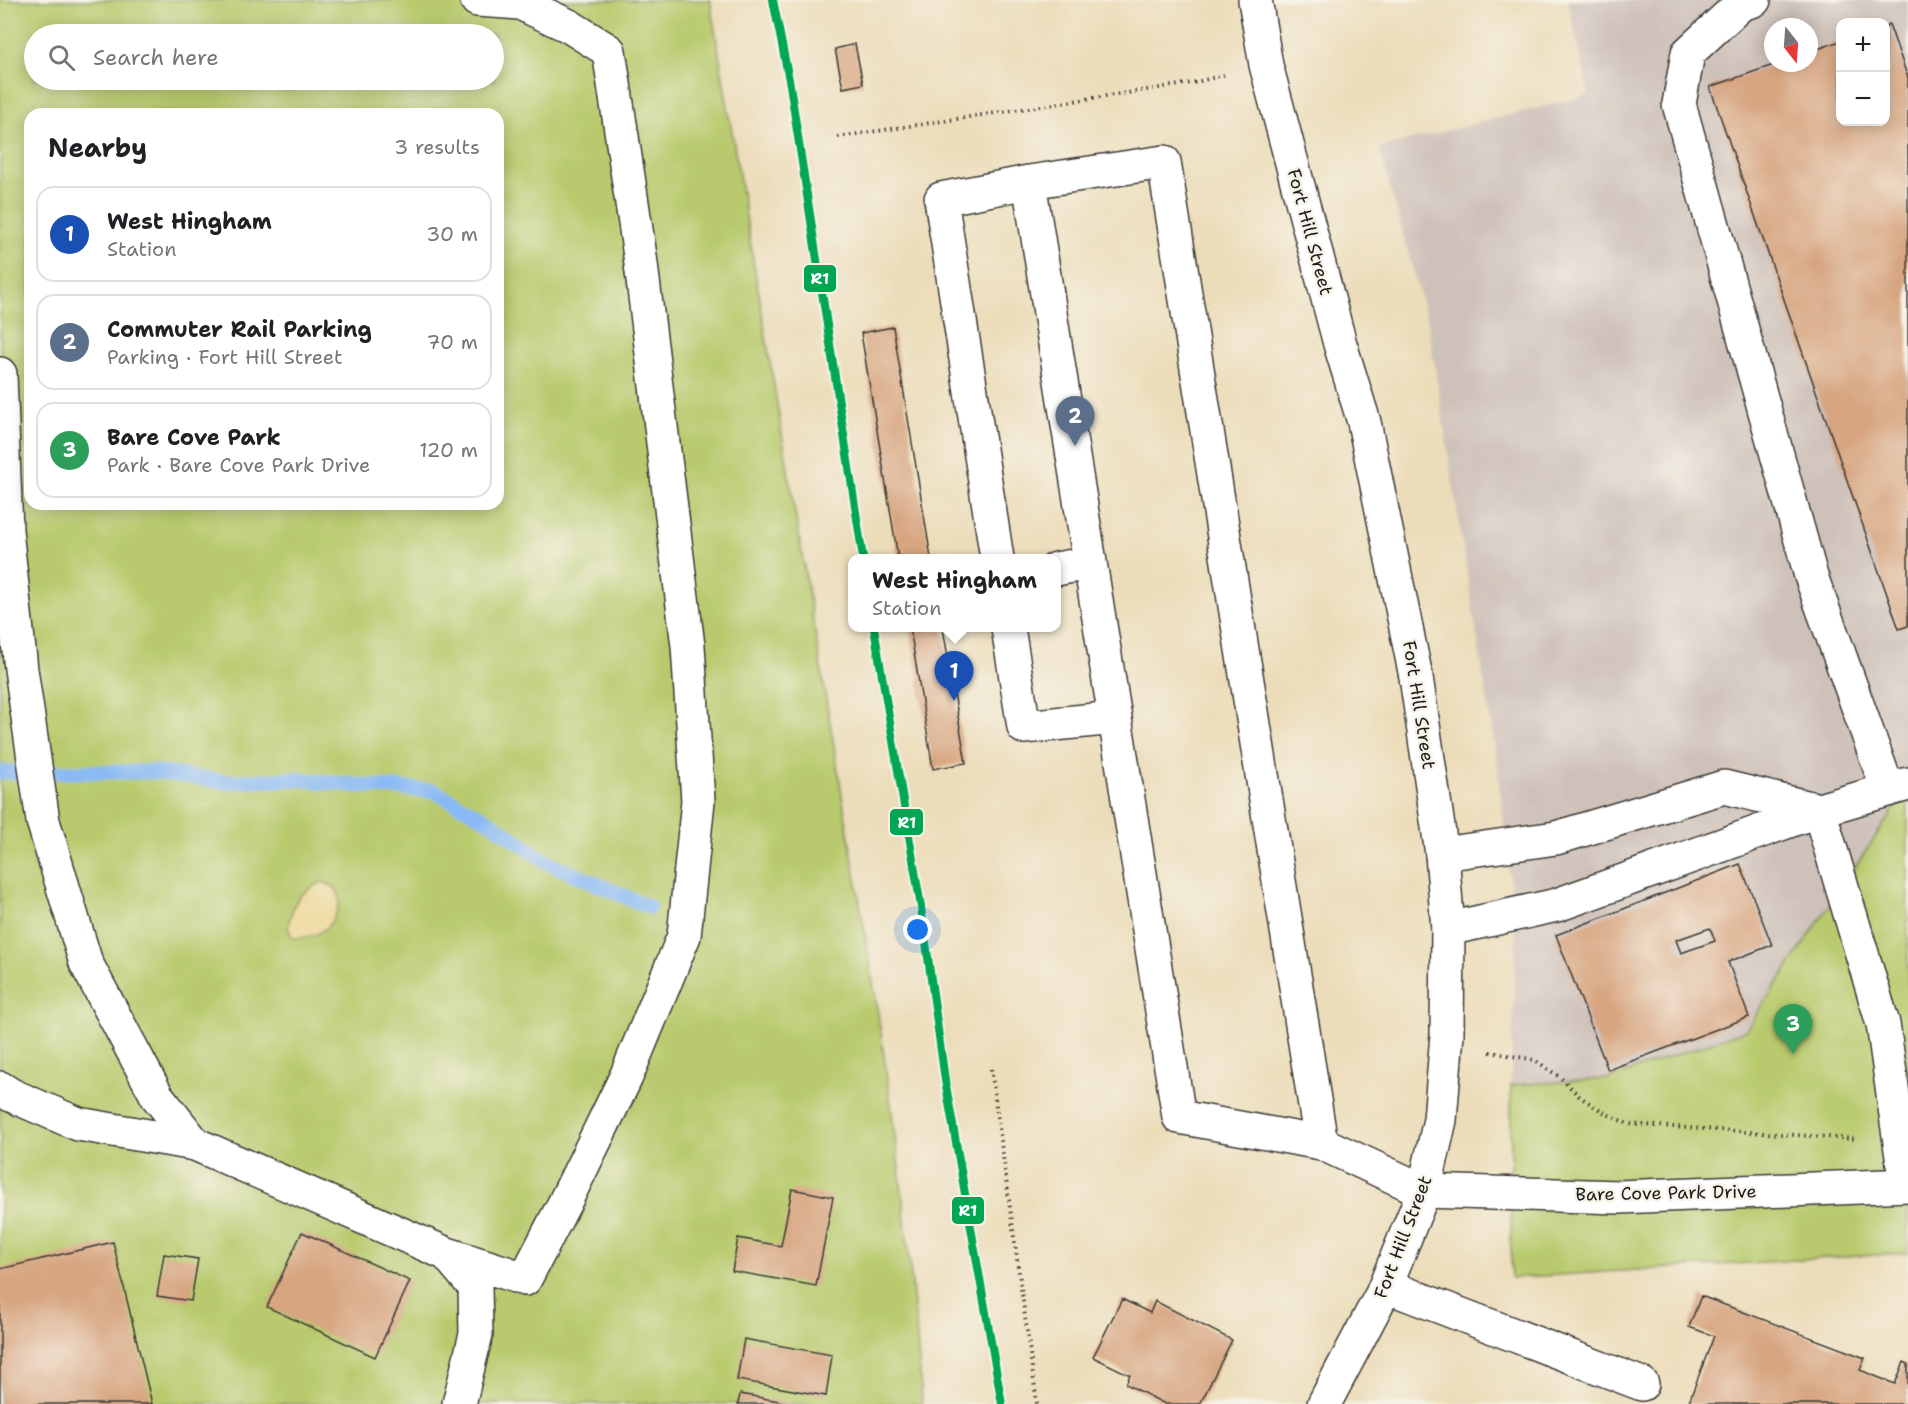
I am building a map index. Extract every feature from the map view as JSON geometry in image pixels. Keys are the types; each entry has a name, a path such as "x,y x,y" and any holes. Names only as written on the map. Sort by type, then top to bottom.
{"main road":[{"path":"0,1088 78,1124 195,1144 447,1254 525,1279 626,1077 684,936 698,801 688,646 640,256 609,51 569,26 520,3 477,0"},
{"name":"Fort Hill Street","path":"1255,0 1266,65 1340,344 1364,422 1416,677 1443,854 1448,929 1446,1048 1440,1120 1424,1191 1386,1286 1324,1404"},
{"path":"1448,929 1557,905 1820,810 1898,787 1811,576 1679,104 1688,53 1741,4 1754,0"},
{"path":"996,554 941,199 1029,182 1164,162 1321,1143"},
{"path":"1029,182 1179,1117 1321,1143 1424,1191"},
{"path":"0,374 6,530 43,821 86,963 157,1096 195,1144"},
{"path":"1061,568 1090,563"},
{"path":"1009,632 1024,727 1115,718"},
{"path":"1443,854 1556,838 1724,787 1820,810"},
{"path":"1820,810 1883,1024 1907,1185"},
{"name":"Bare Cove Park Drive","path":"1424,1191 1619,1197 1907,1185"},
{"path":"447,1254 474,1287 476,1334 459,1404"},
{"path":"1386,1286 1642,1384"}],"path":[{"path":"838,137 1192,83 1266,65"},
{"path":"1446,1048 1501,1053 1536,1060 1562,1078 1580,1097 1628,1124 1899,1142"},
{"path":"991,1069 1037,1404"}],"shaded area":[{"path":"1568,0 1908,0 1908,788 1746,1030 1608,1079 1511,1084 1516,934 1497,764 1428,324 1379,148 1589,95"}],"green space":[{"path":"0,0 710,0 876,1000 903,1202 922,1404 0,1404"},
{"path":"1908,788 1908,1253 1511,1278 1511,1085 1608,1079 1746,1030"}],"sand":[{"path":"323,882 332,886 339,896 335,916 319,933 308,937 293,938 288,928 294,905 302,894"}],"building":[{"path":"1890,27 1908,78 1908,626 1899,629 1710,87 1764,68 1764,72 1818,72 1818,49 1836,42 1836,126 1890,126"},
{"path":"855,44 863,84 843,88 835,49"},
{"path":"893,327 930,554 897,554 861,333"},
{"path":"911,632 944,632 966,763 933,769"},
{"path":"1740,864 1772,945 1728,962 1749,1017 1608,1070 1556,935","holes":["1710,928 1715,941 1681,953 1676,940"]},
{"path":"792,1189 833,1197 816,1286 732,1271 738,1238 781,1246"},
{"path":"302,1232 410,1281 375,1357 267,1307"},
{"path":"113,1242 152,1404 0,1404 0,1269"},
{"path":"164,1254 198,1259 191,1301 157,1296"},
{"path":"1701,1296 1865,1358 1860,1370 1895,1384 1904,1362 1908,1364 1908,1404 1688,1404 1714,1336 1689,1327"},
{"path":"1122,1299 1150,1313 1155,1301 1232,1340 1200,1404 1165,1404 1126,1384 1130,1375 1093,1357"},
{"path":"744,1339 832,1355 826,1396 737,1380"},
{"path":"740,1394 790,1403 790,1404 738,1404"}],"waterway":[{"path":"0,772 156,772 227,782 296,779 434,791 489,821 547,862 649,907"}],"transit line":[{"name":"R1","path":"773,0 790,85 862,554"},
{"name":"R1","path":"875,632 921,907 945,1080 1002,1404"}],"place":[{"name":"Commuter Rail Parking","path":"1075,446"},
{"name":"West Hingham","path":"954,701"},
{"name":"Bare Cove Park","path":"1793,1054"}]}
